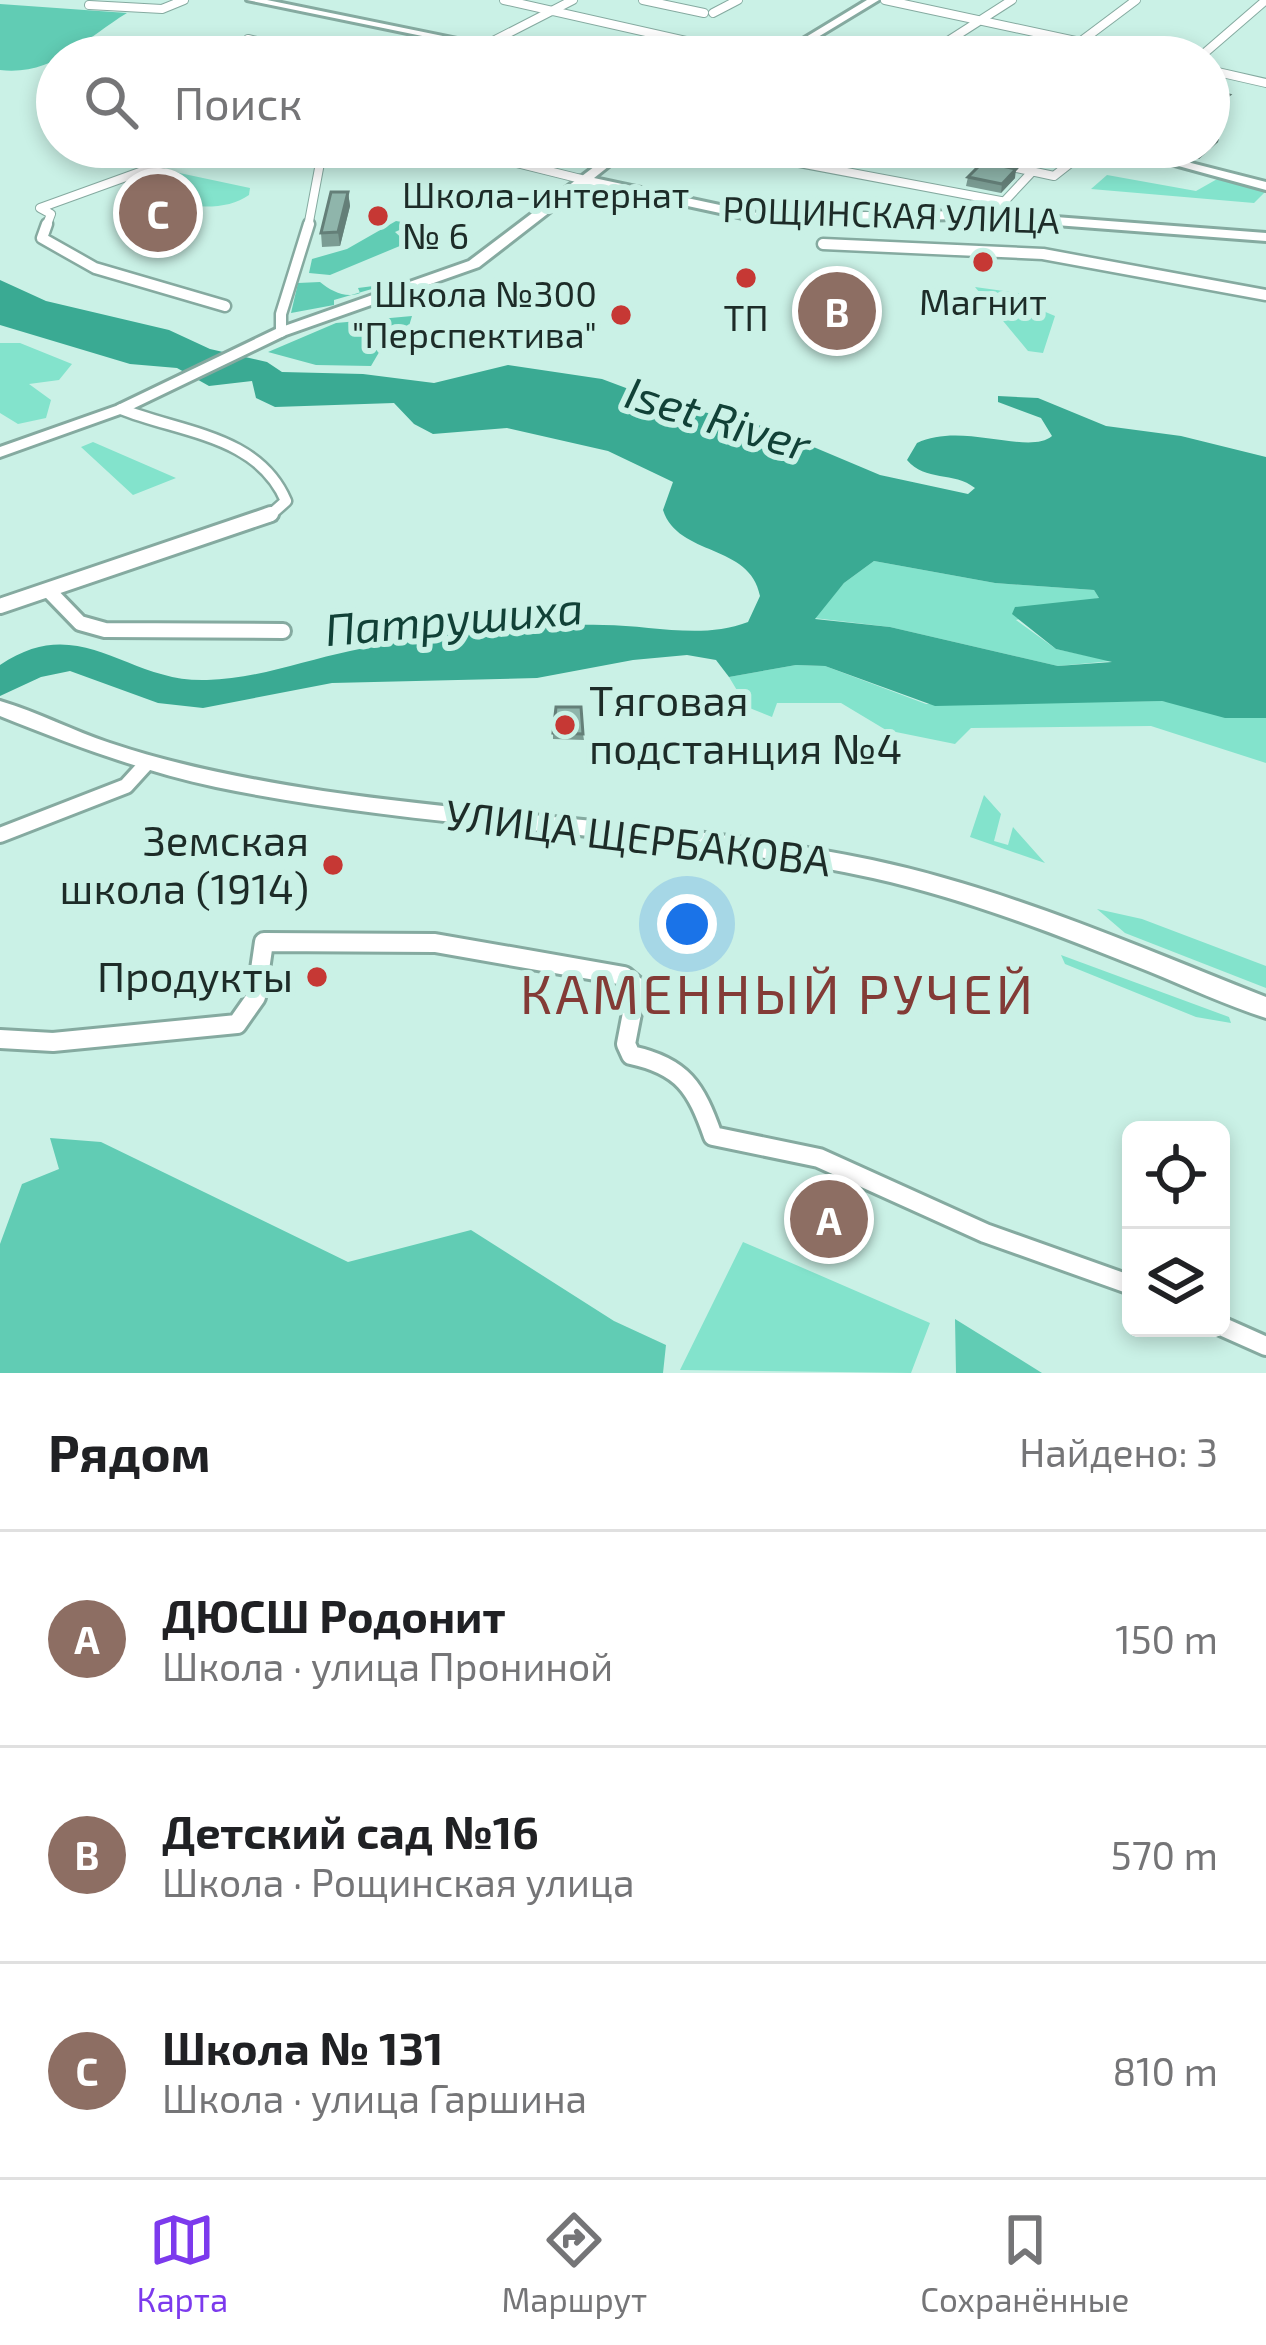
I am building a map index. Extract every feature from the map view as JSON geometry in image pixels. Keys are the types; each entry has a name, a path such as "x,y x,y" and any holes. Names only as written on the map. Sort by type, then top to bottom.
{"main road":[{"name":"УЛИЦА ЩЕРБАКОВА","path":"0,708 146,764 361,806 702,842 874,869 1028,915 1266,1007"}],"street":[{"path":"88,5 162,9 184,0"},
{"path":"252,0 446,36"},
{"path":"504,0 666,36"},
{"path":"501,36 573,0"},
{"path":"643,0 708,13 738,0"},
{"path":"813,36 874,0"},
{"path":"885,0 1055,36"},
{"path":"956,36 1012,0"},
{"path":"1089,36 1136,0"},
{"path":"1224,36 1266,0"},
{"path":"1230,75 1266,83"},
{"path":"153,168 40,208 51,214 42,238 95,268 225,306"},
{"path":"281,332 280,314 311,218 319,168"},
{"name":"РОЩИНСКАЯ УЛИЦА","path":"537,168 757,217 993,216 1266,237"},
{"path":"0,452 121,409 281,332 452,273 495,250 597,168"},
{"path":"825,168 1006,202"},
{"path":"1005,168 1054,176 1064,168"},
{"path":"1198,168 1266,185"},
{"path":"993,216 1030,174"},
{"name":"РОЩИНСКАЯ УЛИЦА","path":"823,244 1043,254 1266,295"},
{"path":"0,606 267,518 286,501 281,479 259,460 228,444 121,409"},
{"path":"49,590 80,623 105,630 283,631"},
{"path":"0,835 126,786 146,764"},
{"path":"0,1039 53,1042 142,1029 237,1024 256,997 264,943 435,943 624,976 637,987 626,1044 631,1055 667,1061 691,1075 713,1136 819,1158 985,1233 1122,1283"},
{"path":"1230,1329 1266,1346"}],"shaded area":[{"path":"0,4 127,13 94,36 36,36 36,67 0,70"},
{"path":"170,171 250,188 249,195 208,207 162,200 136,189 140,179"},
{"path":"1107,175 1196,191 1219,178 1266,191 1254,203 1091,189"},
{"path":"396,221 413,224 395,232 407,243 330,275 309,273 312,259 347,249"},
{"path":"320,282 352,295 334,300 334,305 291,313 298,283"},
{"path":"975,287 1039,296 1036,308 1055,316 1043,353 1028,351"},
{"path":"412,316 409,326 392,330 371,366 316,365 268,352 336,323"},
{"path":"0,343 20,343 72,364 59,380 29,384 51,400 46,418 18,424 0,413"},
{"path":"93,442 176,478 133,495 81,447"},
{"path":"874,561 995,583 1094,590 1099,598 1016,620 1056,649 1112,661 1058,666 890,627 814,618 844,583"},
{"path":"796,665 825,666 926,704 1162,701 1266,718 1266,763 1151,726 971,728 955,744 886,730 841,703 777,703 772,717 747,707 729,677"},
{"path":"984,795 1001,814 994,841 1008,845 1013,827 1045,863 970,837"},
{"path":"1097,909 1142,919 1266,966 1266,988 1125,933"},
{"path":"1061,955 1229,1017 1231,1023 1196,1017 1065,964"},
{"path":"50,1138 101,1142 348,1262 471,1230 614,1321 666,1345 663,1373 0,1373 0,1244 22,1184 59,1169"},
{"path":"743,1242 930,1323 911,1373 680,1370"},
{"path":"955,1319 1042,1373 956,1373"}],"water":[{"name":"Iset River","path":"0,280 46,301 169,330 210,349 267,362 282,372 363,374 434,383 508,365 602,379 666,403 766,427 880,475 968,494 975,488 922,471 907,460 917,443 935,437 1027,442 1052,436 1041,418 998,402 998,396 1038,398 1106,426 1181,436 1266,457 1266,718 1225,718 1162,701 935,706 825,666 796,665 729,677 716,660 687,655 537,678 332,683 203,708 158,703 70,671 41,677 0,696 0,665 29,650 55,645 80,646 178,678 225,679 380,645 476,631 572,625 712,630 748,622 760,596 743,567 671,525 663,510 673,482 608,451 507,428 433,434 414,424 394,403 275,407 256,398 252,381 209,386 177,368 130,364 0,325","holes":["874,561 995,583 1094,590 1099,598 1015,607 1012,614 1056,649 1112,662 1058,666 890,627 815,619 844,583"]}],"building":[{"path":"977,168 1016,169 1002,184 968,177"},
{"path":"331,192 348,192 338,232 321,233"},
{"name":"Тяговая подстанция №4","path":"556,707 581,707 583,734 553,733"}],"place":[{"name":"Школа № 131","path":"158,213"},
{"name":"Школа-интернат № 6","path":"378,216"},
{"name":"Магнит","path":"983,262"},
{"name":"ТП","path":"746,278"},
{"name":"Детский сад №16","path":"837,311"},
{"name":"Школа №300 \"Перспектива\"","path":"621,315"},
{"name":"Тяговая подстанция №4","path":"565,725"},
{"name":"Земская школа (1914)","path":"333,865"},
{"name":"Продукты","path":"317,977"},
{"name":"ДЮСШ Родонит","path":"829,1219"}],"district":[{"name":"КАМЕННЫЙ РУЧЕЙ","path":"778,995"}],"water label":[{"name":"Патрушиха","path":"454,619"}]}
